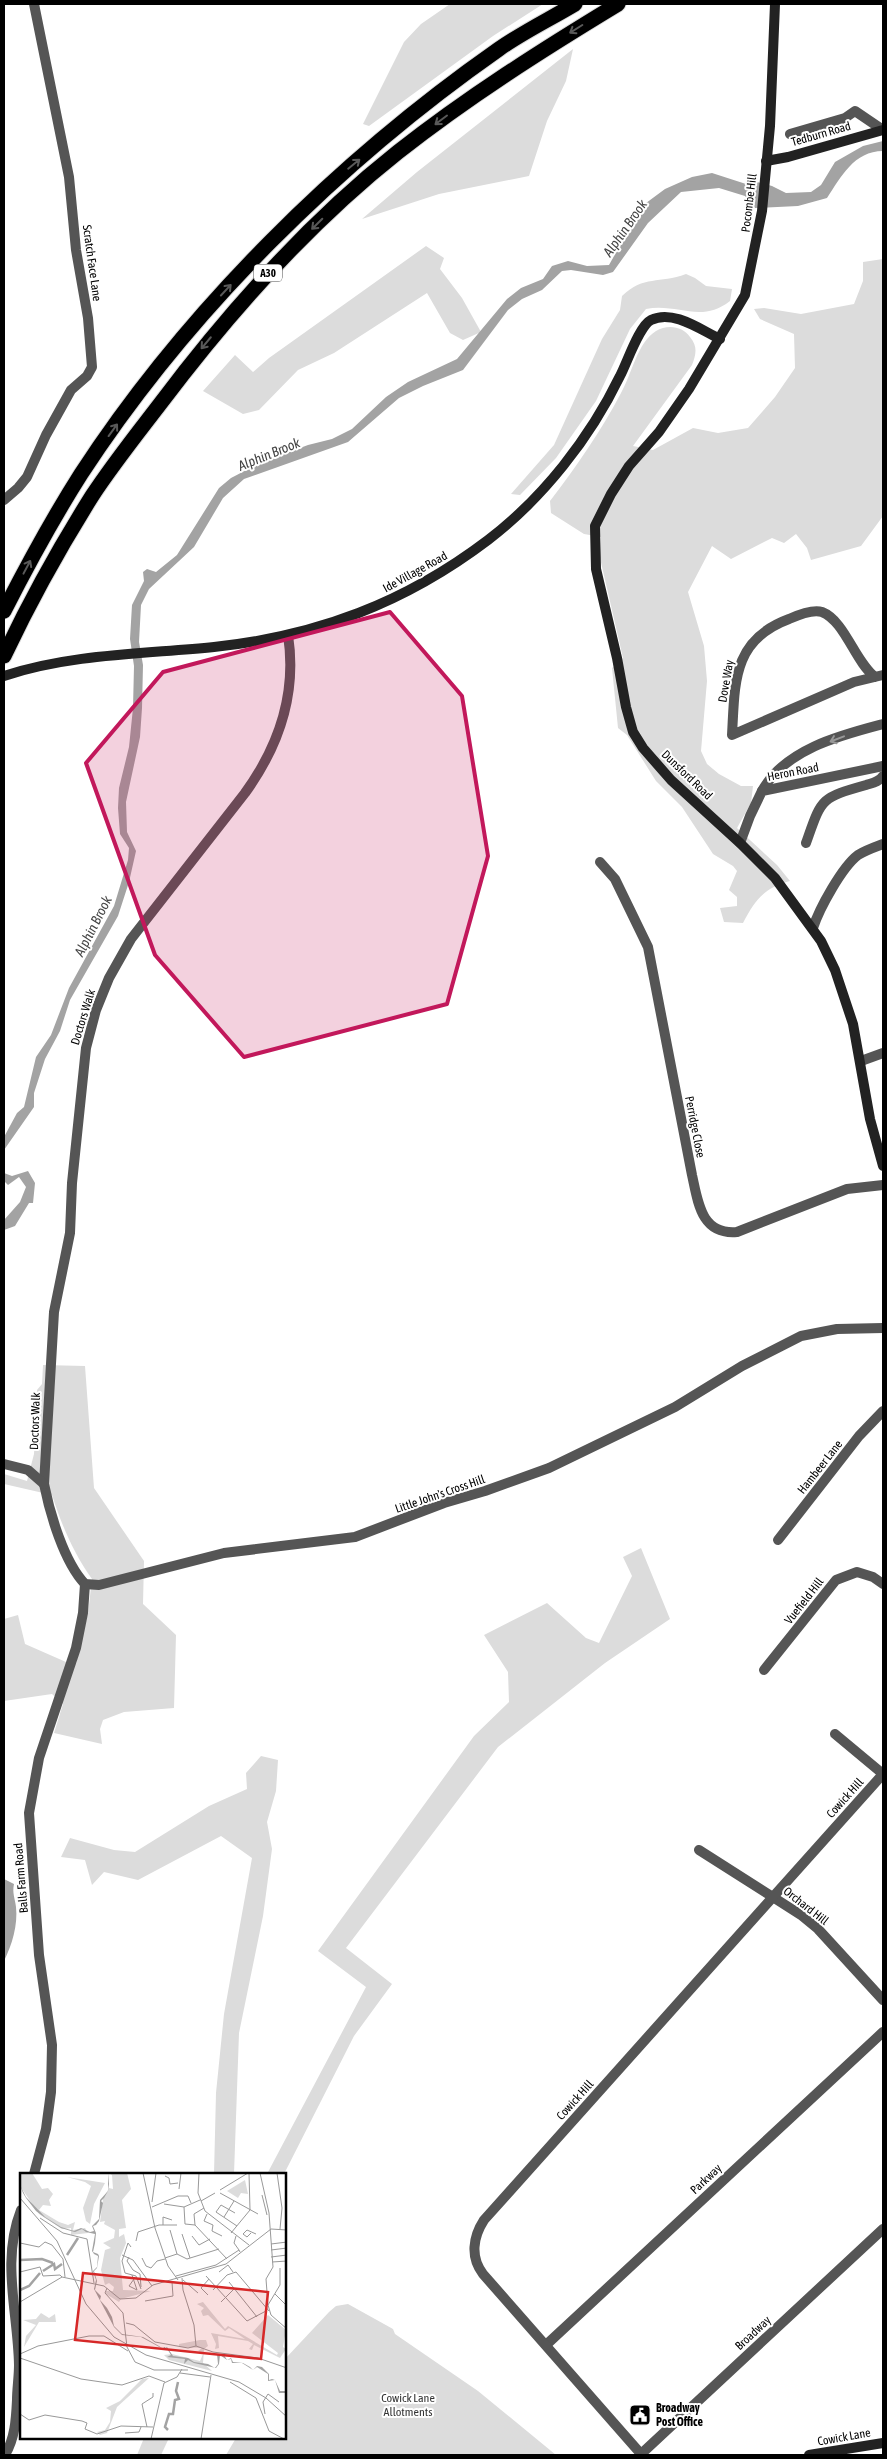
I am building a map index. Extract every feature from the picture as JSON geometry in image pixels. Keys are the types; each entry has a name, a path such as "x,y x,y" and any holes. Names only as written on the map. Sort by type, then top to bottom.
{"highway":[{"name":"A30","path":"4,611 33,555 87,466 184,337 262,251 331,183 434,98 500,48 575,4"},
{"name":"A30","path":"4,656 53,561 105,477 200,350 251,290 325,216 397,153 485,87 618,4"}],"main road":[{"name":"Pocombe Hill","path":"689,389 745,294 762,211 770,126 775,4"},
{"name":"Tedburn Road","path":"766,161 788,157 883,130"},
{"name":"Ide Village Road","path":"4,676 44,666 113,656 257,642 327,625 372,609 414,589 457,563 496,534 557,472 594,424 615,388 641,331 649,321 663,318 677,319 720,339"},
{"name":"Dunsford Road","path":"689,389 660,432 629,466 611,494 595,526 596,569 633,732 643,748 671,780 740,842 775,878 812,928 834,970 852,1024 861,1062 870,1119 883,1166"},
{"name":"Cowick Lane","path":"809,2455 883,2443"}],"street":[{"name":"Scratch Face Lane","path":"4,500 27,477 46,435 71,390 87,376 92,367 88,318 76,250 69,177 34,4"},
{"path":"790,134 845,118 855,112 883,130"},
{"name":"Dove Way","path":"810,612 822,612 832,620 851,645 862,666 879,676 854,682 732,736 738,678 744,653 758,636 781,622 810,612"},
{"name":"Doctors Walk","path":"46,1460 54,1312 70,1233 80,1093 86,1048 96,1010 109,978 131,939 261,770 272,749 288,702 291,667 288,635"},
{"path":"762,791 775,772 802,752 883,724"},
{"name":"Heron Road","path":"740,842 762,791 883,766"},
{"path":"806,843 818,810 828,797 874,782 883,776"},
{"path":"812,928 819,908 850,864 858,856 883,844"},
{"name":"Perridge Close","path":"600,862 615,879 648,947 692,1175 699,1205 705,1219 723,1232 737,1232 847,1189 883,1185"},
{"path":"861,1062 883,1053"},
{"name":"Little John's Cross Hill","path":"85,1584 99,1585 224,1553 354,1537 444,1503 485,1492 549,1468 676,1407 742,1366 801,1336 838,1329 883,1328"},
{"name":"Hambeer Lane","path":"778,1540 859,1436 883,1411"},
{"path":"28,1470 46,1460"},
{"path":"46,1460 44,1484 49,1507 71,1564 85,1584"},
{"path":"4,1464 28,1470 44,1484"},
{"name":"Vuefield Hill","path":"764,1670 782,1657 836,1580 857,1572 883,1584"},
{"name":"Balls Farm Road","path":"34,2173 46,2129 50,2101 52,2045 39,1955 29,1813 39,1758 76,1648 85,1584"},
{"path":"835,1734 883,1774"},
{"name":"Cowick Hill","path":"640,2455 479,2269 474,2253 479,2228 883,1774"},
{"name":"Orchard Hill","path":"699,1850 774,1897 818,1929 883,2000"},
{"name":"Parkway","path":"546,2346 883,2032"},
{"path":"5,2455 12,2443 16,2420 19,2366 12,2294 11,2248 14,2228 20,2213"},
{"name":"Broadway","path":"640,2455 883,2229"}],"highlighted area":[{"path":"390,612 462,696 488,856 447,1004 244,1057 155,955 86,763 163,672"}],"green space":[{"path":"450,4 543,4 493,36 369,126 363,124 404,42 421,24"},
{"path":"573,49 566,81 547,121 529,176 439,194 362,219 417,172"},
{"path":"426,246 444,258 440,269 462,298 481,332 463,340 450,333 427,293 334,353 298,370 259,410 243,414 203,391 235,355 253,372 269,358"},
{"path":"883,259 883,516 861,546 811,560 807,548 796,534 784,543 772,538 731,559 712,546 688,592 704,646 707,681 701,751 707,764 719,774 741,786 753,786 751,803 737,828 777,865 790,881 773,887 761,896 743,923 724,922 720,908 737,906 737,897 729,890 737,871 733,866 713,854 682,807 656,781 627,735 618,728 612,668 623,658 600,558 601,537 584,534 551,513 550,501 597,435 625,385 639,351 649,336 665,327 679,328 687,333 693,341 695,354 692,365 633,446 653,450 693,428 718,433 748,428 775,397 795,368 794,334 760,319 754,309 764,308 801,314 854,304 863,281 863,262"},
{"path":"686,274 706,286 732,289 730,301 719,308 699,312 669,308 646,309 630,329 596,401 556,458 520,495 511,494 554,445 602,339 620,310 622,296 630,289 645,282"},
{"path":"43,1365 85,1366 94,1488 144,1561 143,1604 176,1635 174,1708 124,1712 103,1720 100,1729 102,1744 54,1733 63,1704 52,1694 4,1701 4,1619 18,1615 25,1644 66,1662 76,1664 88,1613 92,1579 79,1559 69,1538 52,1495 4,1484 4,1474 27,1481 34,1454 37,1390 42,1384"},
{"path":"641,1548 670,1619 605,1663 498,1747 346,1948 392,1984 354,2036 285,2173 268,2173 366,1987 318,1951 474,1736 509,1702 508,1672 484,1635 547,1603 586,1638 599,1643 632,1576 623,1557"},
{"path":"261,1756 278,1760 276,1791 267,1822 272,1849 263,1916 239,2033 234,2173 214,2173 216,2093 224,2014 252,1858 221,1836 138,1880 104,1872 92,1885 85,1860 61,1857 70,1838 114,1850 135,1852 209,1806 247,1789 246,1773"},
{"name":"Cowick Lane Allotments","path":"348,2304 393,2329 395,2334 478,2391 556,2455 226,2455 235,2439 286,2439 286,2358 336,2306"},
{"path":"144,2439 169,2439 161,2455 137,2455"}],"shaded area":[{"path":"883,141 883,151 864,155 856,160 843,174 827,198 798,206 755,208 745,196 719,188 681,192 648,223 613,272 603,275 571,270 562,271 542,290 522,299 508,310 463,370 399,398 348,442 244,479 223,498 194,547 149,589 141,605 139,642 143,665 140,737 126,802 127,832 136,851 129,882 118,916 70,1000 60,1031 45,1059 34,1093 34,1107 4,1150 4,1137 17,1113 24,1107 36,1057 51,1035 69,988 114,906 128,860 129,848 120,834 119,788 129,747 133,708 134,666 130,639 132,605 144,581 143,572 147,569 156,572 177,555 219,488 231,478 260,463 308,445 332,439 352,429 386,397 408,382 457,359 507,299 521,288 543,279 552,266 568,261 587,266 609,265 642,206 665,189 692,177 712,173 746,184 757,182 772,186 786,193 811,192 821,185 835,162 863,146"},
{"path":"28,1171 35,1183 33,1203 29,1203 15,1226 4,1230 4,1220 20,1202 26,1187 19,1177 8,1185 4,1181 4,1173 12,1176"},
{"path":"4,1879 14,1884 16,1921 14,1935 4,1961"}],"place":[{"name":"Broadway Post Office","path":"640,2415"}],"water label":[{"name":"Alphin Brook","path":"625,228"},
{"name":"Alphin Brook","path":"269,454"},
{"name":"Alphin Brook","path":"93,926"}]}
